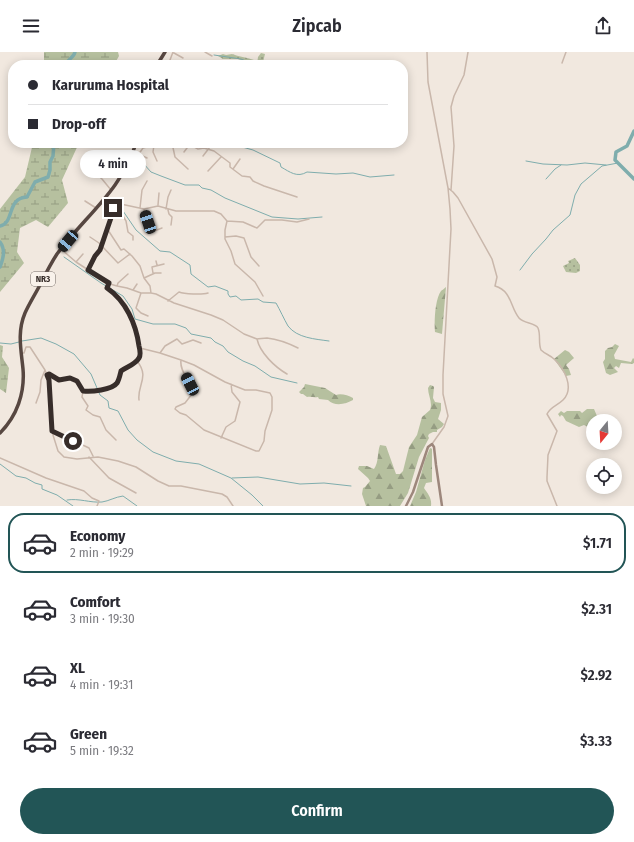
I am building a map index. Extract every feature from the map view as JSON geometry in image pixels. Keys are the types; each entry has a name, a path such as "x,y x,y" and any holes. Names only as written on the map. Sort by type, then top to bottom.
{"highway":[{"name":"NR3","path":"0,433 7,426 21,399 23,380 20,332 24,314 49,267 61,249 121,178 134,148"}],"main road":[{"path":"406,506 413,492 428,447 432,444 434,447 442,506"}],"street":[{"path":"172,52 183,58"},
{"path":"205,52 212,56"},
{"path":"427,52 428,82 448,188 451,229 444,335 443,392 448,416 444,427 432,444"},
{"path":"451,190 454,146 451,106 464,75 468,52"},
{"path":"562,63 566,52"},
{"path":"114,156 121,156 134,160 143,148"},
{"path":"154,148 153,152 157,161"},
{"path":"173,148 175,157 188,170"},
{"path":"184,152 186,148"},
{"path":"196,148 204,148 214,151 230,163 230,167 242,176 250,177 253,181 264,186 297,197"},
{"path":"203,156 208,149"},
{"path":"138,154 147,158"},
{"path":"208,171 221,157"},
{"path":"233,169 240,159"},
{"path":"101,160 121,178"},
{"path":"96,174 111,190"},
{"path":"140,208 142,190 147,181"},
{"path":"448,188 458,198 492,259 497,277 495,286 502,288 507,293 518,316 522,320 526,323 535,324 539,332 541,350 554,358 564,373 568,384 566,398 549,410 547,414 557,431 548,455 547,477 547,481 557,506"},
{"path":"171,190 168,196 167,209 172,217 171,225"},
{"path":"158,206 159,193"},
{"path":"106,196 116,203 144,209 158,206 167,209 214,211 221,214 226,221 225,237 236,265 257,284 263,296"},
{"path":"103,200 109,206 120,211 126,221 128,231 133,236 133,240"},
{"path":"85,201 96,208"},
{"path":"88,270 95,256 100,250 114,209"},
{"path":"144,209 149,225 154,231"},
{"path":"226,221 243,222 257,228 265,220 297,222 309,219"},
{"path":"149,233 162,228"},
{"path":"108,230 122,250 124,249 130,254 142,270 144,278 150,286 151,293"},
{"path":"225,237 236,236 244,238 251,257 259,266"},
{"path":"90,237 118,263 130,254"},
{"path":"61,249 76,262 109,283 126,287 141,294 156,294 168,301 217,317 244,334 257,339 266,338 290,343 298,348"},
{"path":"76,262 83,254"},
{"path":"156,261 157,265"},
{"path":"153,273 152,267 164,264"},
{"path":"144,278 153,273 162,273"},
{"path":"117,286 118,282 128,274"},
{"path":"83,391 94,391 113,387 118,381 121,371 137,361 140,356 136,328 118,297 107,288 109,283"},
{"path":"133,290 138,284"},
{"path":"168,301 179,292 184,294 208,293"},
{"path":"141,294 136,308 141,313 148,316"},
{"path":"160,353 165,346 177,339 182,344 193,340 201,344"},
{"path":"257,339 260,348 271,362 287,374"},
{"path":"21,352 24,352 27,346 30,347 45,370 49,380 52,431 56,447 64,456 73,459 93,456 118,461 133,466 169,486 181,486 222,494 227,497 233,506"},
{"path":"140,348 160,353 181,360 194,365 225,382 245,390 256,390 270,393 272,398 272,410 265,431 264,442 259,452 204,430 186,415 175,409 176,407 185,403 192,394 192,388 181,367 181,360"},
{"path":"137,361 142,367 143,373 143,382 138,396 139,400"},
{"path":"36,403 45,370"},
{"path":"47,375 49,374 59,380 70,378 74,379 83,391 83,400 88,406 86,410 93,415 100,417 106,430 116,440"},
{"path":"221,438 226,427 235,420 236,411 240,404 239,400 231,390 231,384"},
{"path":"52,431 89,448 93,456"},
{"path":"89,457 109,478 136,493"},
{"path":"0,458 46,478 86,492 92,498 99,501 97,506"}],"green space":[{"path":"44,52 118,52 119,56 117,60 44,60"},
{"path":"261,53 265,54 264,60 258,60"},
{"path":"223,54 232,54 254,60 223,59 218,56"},
{"path":"32,148 77,148 62,180 68,203 48,227 36,220 20,228 17,252 24,263 0,292 0,209 25,177"},
{"path":"575,258 580,265 580,271 576,273 566,272 563,266 569,263 568,261"},
{"path":"446,287 442,334 435,332 435,311 437,299 441,291"},
{"path":"615,344 619,346 614,355 615,359 631,362 633,358 634,363 621,363 619,368 616,366 614,368 618,372 610,375 606,373 603,362 605,359 605,351"},
{"path":"0,345 3,346 2,357 9,368 6,393 0,389"},
{"path":"565,350 574,358 566,365 571,375 566,376 554,359"},
{"path":"305,384 325,388 336,395 346,395 353,398 353,400 344,404 334,404 328,400 319,399 318,397 307,397 299,392"},
{"path":"430,385 434,387 433,398 435,402 441,403 441,410 438,419 444,424 437,430 437,432 429,434 429,438 419,457 408,493 400,506 366,506 362,494 363,488 370,481 358,469 359,466 367,466 374,469 377,463 380,445 386,446 396,474 400,474 403,471 409,447 417,435 422,417 430,410 431,407 428,388"},
{"path":"587,409 594,409 596,414 586,414 586,426 584,425 579,427 566,421 563,416 561,415 560,417 558,414 561,411 564,413 567,411 580,411 582,413"},
{"path":"430,448 432,449 432,482 426,483 424,488 430,498 431,506 410,506 416,492"}],"waterway":[{"path":"69,60 75,52"},
{"path":"214,55 243,60"},
{"path":"634,131 627,146 616,152 615,160 634,179"},
{"path":"0,226 5,224 8,220 16,202 20,198 27,197 35,182 48,177 54,148"},
{"path":"246,148 280,163 281,167 297,174 307,172 336,174 353,173 370,177 394,175"},
{"path":"137,160 143,163 151,172 185,185 199,185 202,188 211,190 225,198 272,217 298,219 322,217"},
{"path":"526,161 543,164 567,165 585,163 606,165"},
{"path":"520,270 553,230 570,215 575,195 581,184 602,166 618,163"},
{"path":"546,179 561,165"},
{"path":"107,202 113,207 123,211 136,230 160,251 170,252 190,265 191,274 208,287 215,286 228,291 230,297 236,296 241,300 258,299 263,302 276,303 288,326 296,333 318,340 329,341"},
{"path":"0,242 3,248 3,258 0,267"},
{"path":"64,257 101,283 123,296 132,309 135,319 153,324 175,324 186,328 191,334 211,338 223,346 228,352 255,366 271,377 297,383"},
{"path":"22,341 41,338 74,354 91,374 100,395 108,401 109,408 118,411 128,430 137,440 153,452 176,461 199,464 231,478 263,506"},
{"path":"0,343 11,344 19,342"},
{"path":"0,464 16,476 26,478 42,485 42,489 57,495 73,506"},
{"path":"232,478 258,477 300,484 324,483 351,486"},
{"path":"67,500 102,502 123,496 137,506"}],"route":[{"path":"73,441 62,434 52,431 49,380 47,375 50,374 57,380 70,378 74,379 83,391 94,391 113,387 118,382 121,371 137,361 140,356 136,328 126,308 118,297 107,288 109,283 88,270 95,256 100,250 101,244 108,230 113,208"}]}
